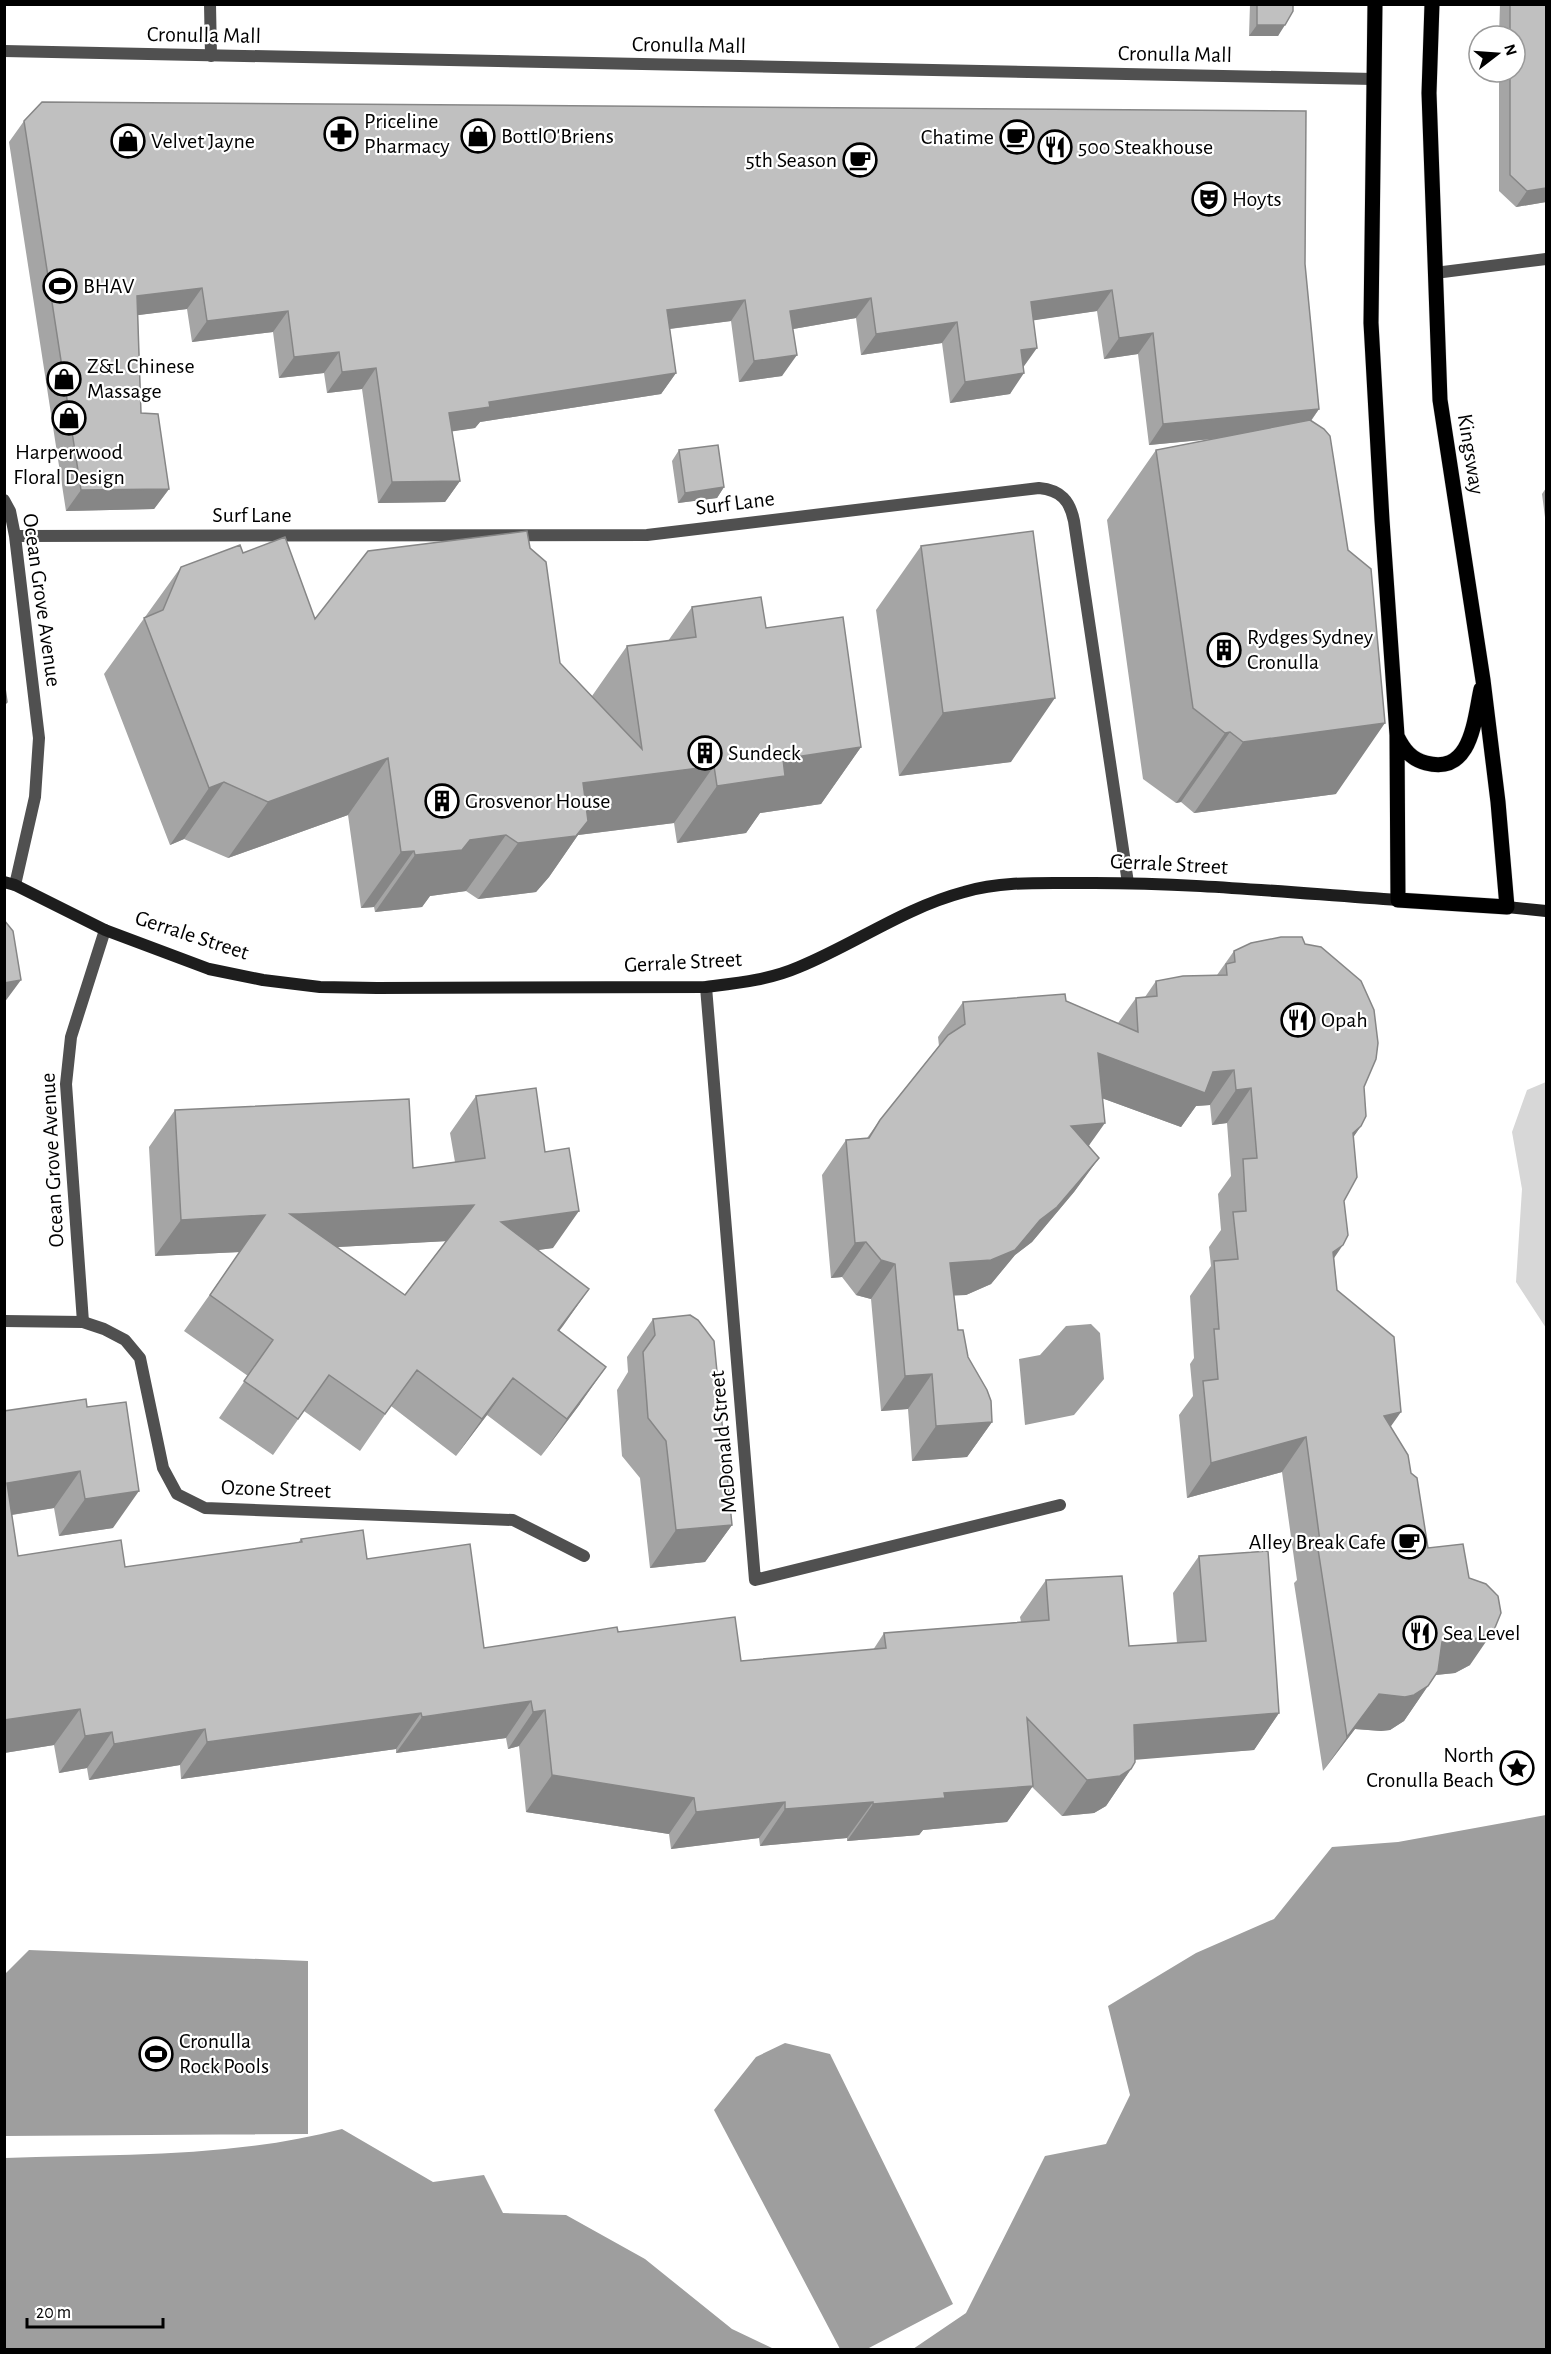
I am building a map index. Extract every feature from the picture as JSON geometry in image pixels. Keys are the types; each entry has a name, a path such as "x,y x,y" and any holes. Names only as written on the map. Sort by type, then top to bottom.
{"main road":[{"path":"1375,4 1371,323 1397,735 1398,900"},
{"name":"Kingsway","path":"1432,4 1429,93 1440,400 1483,680 1507,907"},
{"path":"1397,735 1403,749 1412,758 1422,762 1434,765 1450,763 1460,758 1467,746 1483,680"},
{"name":"Gerrale Street","path":"1398,900 1507,907"}],"street":[{"path":"210,4 211,56"},
{"name":"Cronulla Mall","path":"4,51 1374,79"},
{"path":"1435,273 1546,259"},
{"name":"Surf Lane","path":"15,536 647,535 1048,488 1065,498 1070,504 1074,521 1128,883"},
{"name":"Ocean Grove Avenue","path":"4,500 10,511 15,536 39,738 35,797 10,884"},
{"name":"Gerrale Street","path":"10,884 105,930 209,969 263,980 320,987 706,987 772,977 798,968 928,903 965,891 996,886 1034,883 1128,883 1398,900"},
{"path":"1507,907 1546,911"},
{"name":"Ocean Grove Avenue","path":"83,1322 66,1084 70,1037 105,930"},
{"name":"McDonald Street","path":"706,987 755,1580 1060,1505"},
{"name":"Ozone Street","path":"4,1321 83,1322 104,1329 125,1340 140,1358 163,1468 177,1494 205,1508 513,1520 584,1556"}],"shaded area":[{"path":"1546,1082 1546,1328 1516,1282 1522,1189 1512,1132 1527,1090"},
{"path":"1091,1324 1100,1333 1104,1379 1074,1415 1025,1425 1019,1359 1040,1355 1066,1326"},
{"path":"1546,1815 1546,2349 913,2349 966,2313 1045,2156 1106,2144 1130,2095 1108,2006 1196,1953 1274,1919 1332,1847 1398,1842"},
{"name":"Cronulla Rock Pools","path":"29,1950 308,1961 308,2134 5,2136 5,1974"},
{"path":"785,2043 830,2054 953,2304 867,2349 840,2349 714,2110 756,2057"},
{"path":"342,2129 433,2182 484,2175 503,2213 566,2215 645,2259 732,2329 774,2349 5,2349 5,2158 217,2150 301,2138"}],"building":[{"path":"1257,4 1293,4 1293,11 1285,25 1257,25"},
{"path":"1510,4 1546,4 1546,188 1527,191 1510,175 1510,84 1527,84 1527,24 1510,24"},
{"path":"42,102 1306,111 1305,264 1319,409 1163,424 1153,333 1119,338 1112,290 1031,302 1037,348 1021,350 1024,373 965,382 957,322 876,334 871,298 790,311 797,355 754,361 745,300 667,310 676,373 489,402 490,407 449,413 460,481 392,482 376,368 342,372 339,352 294,357 288,311 207,321 202,288 137,296 141,413 158,414 169,489 81,490 24,121"},
{"path":"1310,420 1330,436 1348,550 1371,569 1385,723 1243,742 1230,732 1225,733 1193,708 1156,450"},
{"path":"718,445 724,487 685,493 679,450"},
{"path":"527,531 530,548 546,562 560,663 642,749 627,646 696,637 692,607 761,597 766,628 843,617 861,747 783,759 785,776 717,786 714,766 583,783 588,821 576,836 518,843 506,835 470,840 462,850 415,855 414,851 401,852 388,758 268,802 224,782 209,788 144,618 163,610 181,567 240,545 243,553 285,537 315,619 368,551"},
{"path":"1033,531 1055,698 943,713 921,546"},
{"path":"4,681 7,702 4,705"},
{"path":"4,920 13,931 21,980 4,983"},
{"path":"1281,937 1302,937 1305,944 1321,947 1361,981 1374,1010 1378,1043 1376,1059 1364,1087 1366,1116 1361,1126 1353,1133 1357,1177 1344,1201 1348,1235 1343,1245 1333,1252 1337,1290 1394,1337 1401,1412 1384,1416 1408,1455 1411,1473 1417,1478 1428,1548 1463,1544 1469,1578 1486,1584 1498,1596 1501,1613 1494,1630 1479,1638 1442,1642 1438,1671 1428,1686 1414,1695 1405,1697 1379,1694 1347,1737 1318,1549 1321,1549 1306,1437 1211,1463 1203,1381 1218,1379 1214,1329 1219,1329 1214,1261 1238,1259 1233,1212 1246,1211 1243,1159 1257,1158 1251,1088 1236,1090 1234,1070 1213,1072 1205,1093 1098,1053 1105,1123 1071,1126 1099,1158 1057,1207 1040,1220 1015,1250 991,1260 950,1263 958,1330 963,1330 968,1357 987,1390 991,1401 992,1422 936,1426 932,1374 905,1376 895,1264 881,1260 866,1242 855,1243 846,1140 869,1138 880,1120 948,1035 965,1024 963,1002 1065,994 1066,1001 1138,1032 1136,998 1157,996 1156,981 1183,976 1227,975 1226,964 1235,962 1234,951 1251,943"},
{"path":"536,1088 545,1152 569,1148 579,1211 501,1222 589,1289 558,1330 606,1367 567,1419 513,1378 482,1419 417,1370 385,1414 329,1375 298,1419 244,1381 273,1340 210,1295 265,1215 181,1220 175,1110 409,1099 413,1168 485,1158 476,1096","holes":["474,1205 405,1295 290,1214"]},
{"path":"690,1315 698,1320 714,1341 732,1525 676,1530 666,1441 648,1418 643,1352 655,1335 653,1319"},
{"path":"86,1399 87,1407 126,1402 139,1491 85,1499 80,1471 7,1483 18,1556 121,1540 125,1567 302,1542 301,1539 363,1530 367,1559 470,1544 484,1648 617,1627 618,1632 735,1617 741,1661 886,1648 884,1633 1049,1620 1046,1580 1122,1576 1129,1646 1206,1641 1199,1556 1268,1551 1279,1713 1134,1725 1135,1762 1131,1769 1120,1776 1087,1780 1027,1718 1033,1786 944,1793 945,1798 873,1804 873,1802 785,1809 785,1802 696,1812 694,1798 552,1775 545,1710 533,1712 531,1701 422,1717 421,1713 207,1742 205,1729 114,1744 112,1732 85,1736 80,1709 4,1720 4,1411"}],"place":[{"name":"Priceline Pharmacy","path":"341,134"},
{"name":"BottlO'Briens","path":"478,136"},
{"name":"Chatime","path":"1017,137"},
{"name":"Velvet Jayne","path":"128,141"},
{"name":"500 Steakhouse","path":"1055,147"},
{"name":"5th Season","path":"860,160"},
{"name":"Hoyts","path":"1209,199"},
{"name":"BHAV","path":"60,286"},
{"name":"Z&L Chinese Massage","path":"64,379"},
{"name":"Harperwood Floral Design","path":"69,418"},
{"name":"Rydges Sydney Cronulla","path":"1224,650"},
{"name":"Sundeck","path":"705,753"},
{"name":"Grosvenor House","path":"442,801"},
{"name":"Opah","path":"1298,1020"},
{"name":"Alley Break Cafe","path":"1409,1542"},
{"name":"Sea Level","path":"1420,1633"},
{"name":"North Cronulla Beach","path":"1517,1768"},
{"name":"Cronulla Rock Pools","path":"156,2054"}]}
